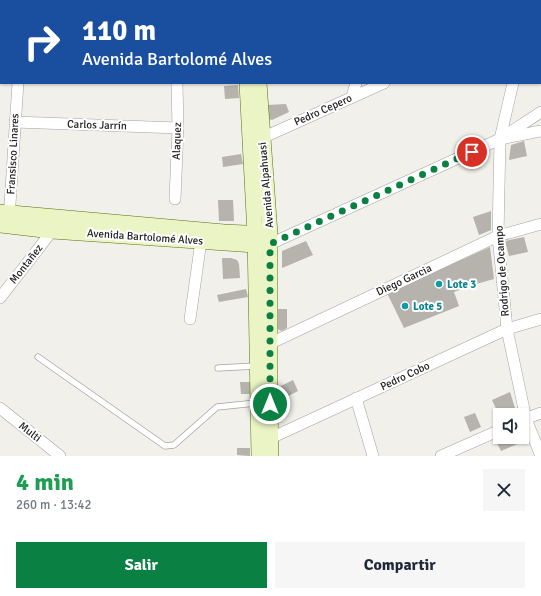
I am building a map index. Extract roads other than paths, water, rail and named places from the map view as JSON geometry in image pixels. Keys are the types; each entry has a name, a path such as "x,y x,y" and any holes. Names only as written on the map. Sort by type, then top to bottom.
{"main road":[{"name":"Avenida Alpahuasi","path":"247,84 255,240 257,366 271,438 271,456"},
{"name":"Avenida Alpahuasi","path":"259,84 270,239 269,344 259,456"},
{"name":"Avenida Bartolomé Alves","path":"5,219 224,232 255,240"},
{"name":"Avenida Bartolomé Alves","path":"5,219 52,231 201,241 270,239"}],"street":[{"name":"Fransisco Linares","path":"5,219 18,84"},
{"name":"Alaquez","path":"175,199 178,128 177,84"},
{"path":"352,97 356,84"},
{"name":"Pedro Cepero","path":"262,138 382,84"},
{"name":"Rodrigo de Ocampo","path":"513,84 500,139 498,236 507,329 522,408"},
{"path":"500,139 541,112"},
{"name":"Carlos Jarrín","path":"15,122 178,128"},
{"name":"Avenida Bartolomé Alves","path":"270,239 289,235 500,139 541,131"},
{"name":"Diego Garcia","path":"269,344 498,236 541,224"},
{"name":"Montañez","path":"0,298 52,231"},
{"path":"190,319 201,241"},
{"name":"Pedro Cobo","path":"271,438 507,329 541,319"},
{"path":"356,398 372,456"},
{"name":"Multi","path":"0,408 60,456"},
{"path":"529,418 541,414"},
{"name":"Rodrigo de Ocampo","path":"529,431 540,456"},
{"path":"441,456 493,433"}],"lane":[{"path":"38,357 165,446 174,445 217,407 264,403"},
{"path":"218,368 257,366"}],"place":[{"name":"Lote 3","path":"439,284"},
{"name":"Lote 5","path":"405,306"}]}
